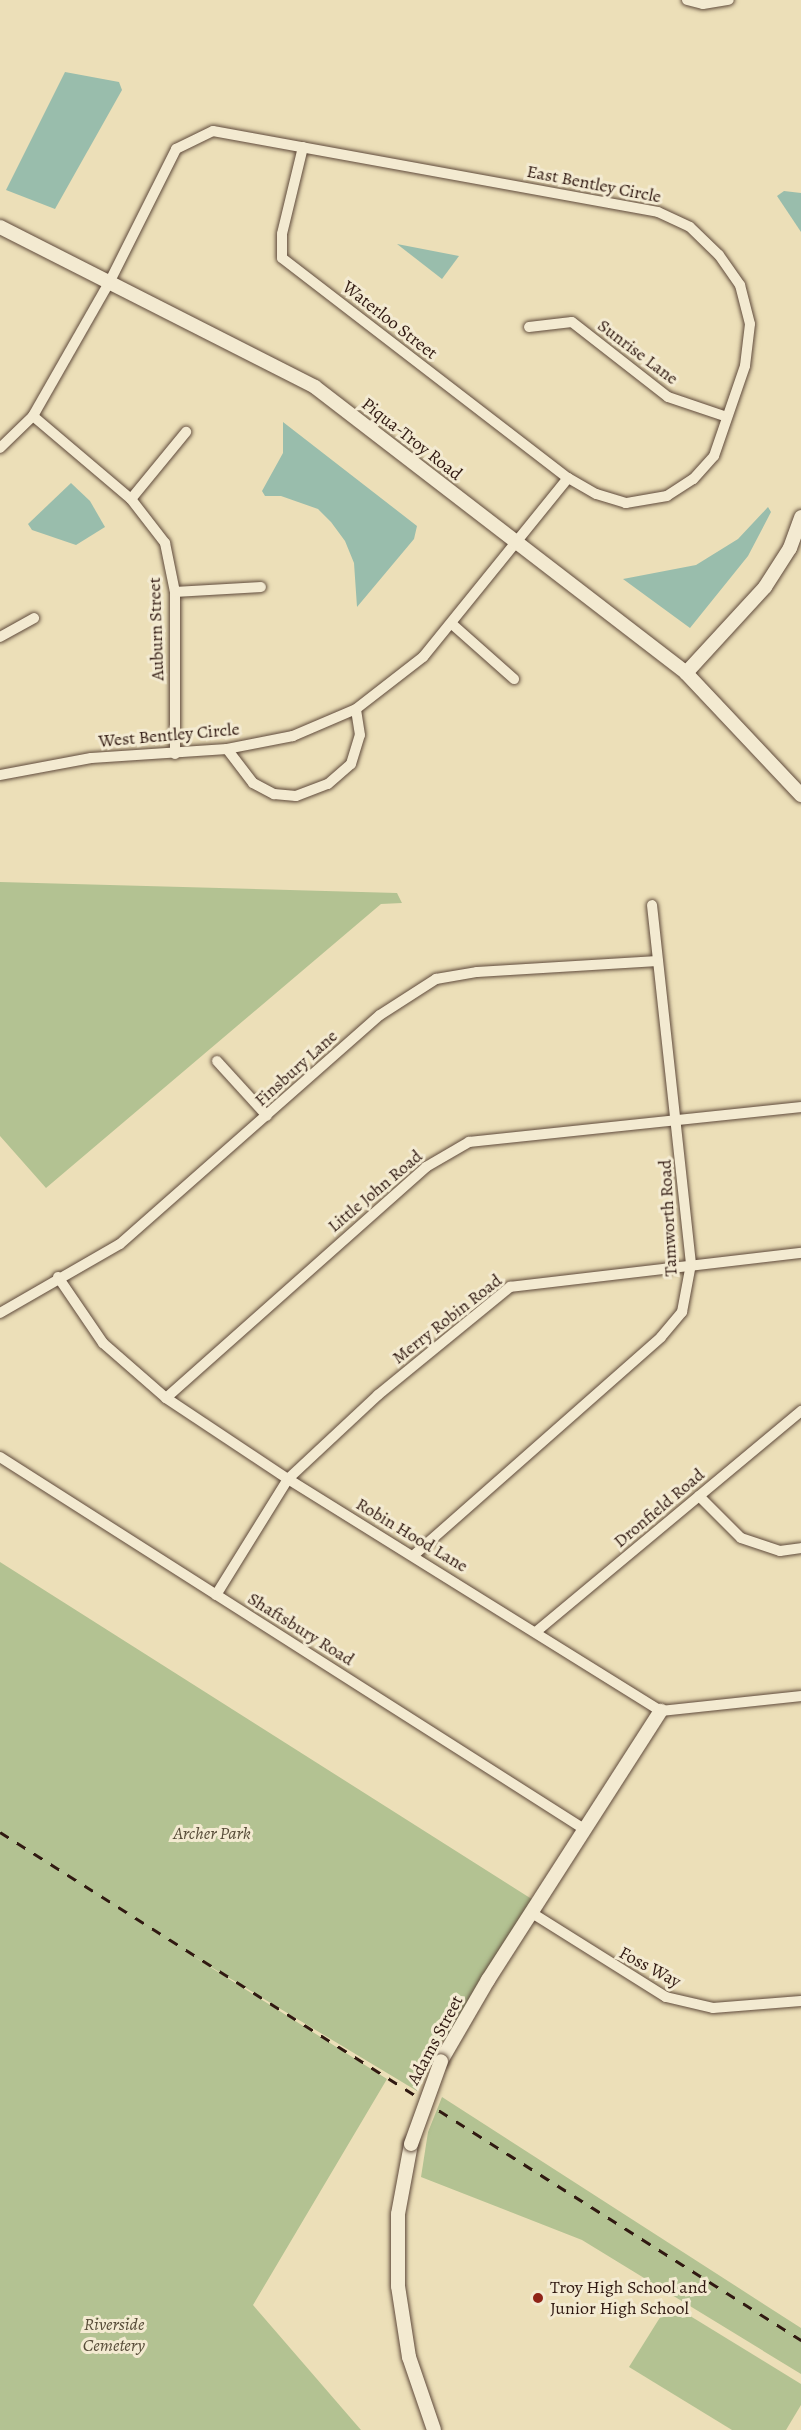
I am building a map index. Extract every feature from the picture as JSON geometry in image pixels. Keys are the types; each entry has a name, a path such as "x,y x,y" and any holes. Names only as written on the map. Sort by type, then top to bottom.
{"street":[{"path":"687,0 703,4 729,0"},
{"name":"East Bentley Circle","path":"110,281 176,149 213,131 658,212 690,227 719,255 740,285 750,324 745,366 714,456 693,479 667,496 627,503 596,495 568,478"},
{"name":"Waterloo Street","path":"303,147 282,234 282,258 568,478"},
{"name":"Piqua-Troy Road","path":"0,227 315,387 686,673 801,795"},
{"path":"0,448 33,416 110,281"},
{"name":"Sunrise Lane","path":"529,327 572,322 668,397 727,417"},
{"name":"Auburn Street","path":"33,416 131,499 165,543 175,591 176,754"},
{"path":"131,499 186,432"},
{"path":"518,543 568,478"},
{"path":"686,673 765,587 790,548 801,518"},
{"name":"West Bentley Circle","path":"0,775 91,758 227,749 293,736 356,709 423,657 518,543"},
{"path":"175,591 261,587"},
{"path":"0,637 34,618"},
{"path":"452,624 514,678"},
{"path":"227,749 253,783 274,794 296,796 328,784 351,764 360,735 356,709"},
{"name":"Tamworth Road","path":"414,1555 662,1336 682,1312 691,1264 678,1120 652,905"},
{"name":"Finsbury Lane","path":"0,1313 120,1244 380,1015 436,979 477,972 658,961"},
{"path":"217,1061 267,1116"},
{"name":"Little John Road","path":"166,1398 426,1167 469,1142 801,1107"},
{"name":"Merry Robin Road","path":"216,1595 288,1479 378,1395 510,1287 691,1264 801,1253"},
{"name":"Robin Hood Lane","path":"58,1278 103,1343 166,1398 288,1479 537,1631 661,1711"},
{"name":"Dronfield Road","path":"537,1631 801,1411"},
{"name":"Shaftsbury Road","path":"0,1457 584,1829"},
{"path":"699,1496 741,1538 780,1551 801,1548"},
{"path":"661,1711 801,1696"},
{"name":"Adams Street","path":"434,2430 409,2357 398,2286 398,2214 411,2144 441,2061 584,1829 661,1711"},
{"name":"Foss Way","path":"532,1913 666,1997 713,2008 801,2001"}],"green space":[{"path":"0,882 397,893 402,903 381,904 46,1188 0,1136"},
{"path":"0,1562 538,1903 455,2034 437,2044 417,2091 191,1955 387,2079 253,2305 361,2430 0,2430"},
{"path":"442,2097 801,2328 801,2374 582,2240 421,2177 428,2132"},
{"path":"669,2303 801,2384 801,2405 786,2430 732,2430 629,2367"}],"shaded area":[{"path":"65,72 119,82 122,90 55,209 6,190"},
{"path":"784,191 801,193 801,232 777,196"},
{"path":"397,244 459,256 442,279"},
{"path":"283,422 417,526 414,539 357,607 354,563 345,541 331,522 318,509 281,496 265,496 262,491 283,453"},
{"path":"71,483 90,501 105,527 76,545 32,530 28,524"},
{"path":"768,507 771,512 748,556 690,628 623,579 696,565 738,539"}],"railway":[{"path":"0,1832 801,2340"}],"place":[{"name":"Troy High School and Junior High School","path":"538,2298"}],"park label":[{"name":"Archer Park","path":"212,1833"},
{"name":"Riverside Cemetery","path":"114,2335"}]}
